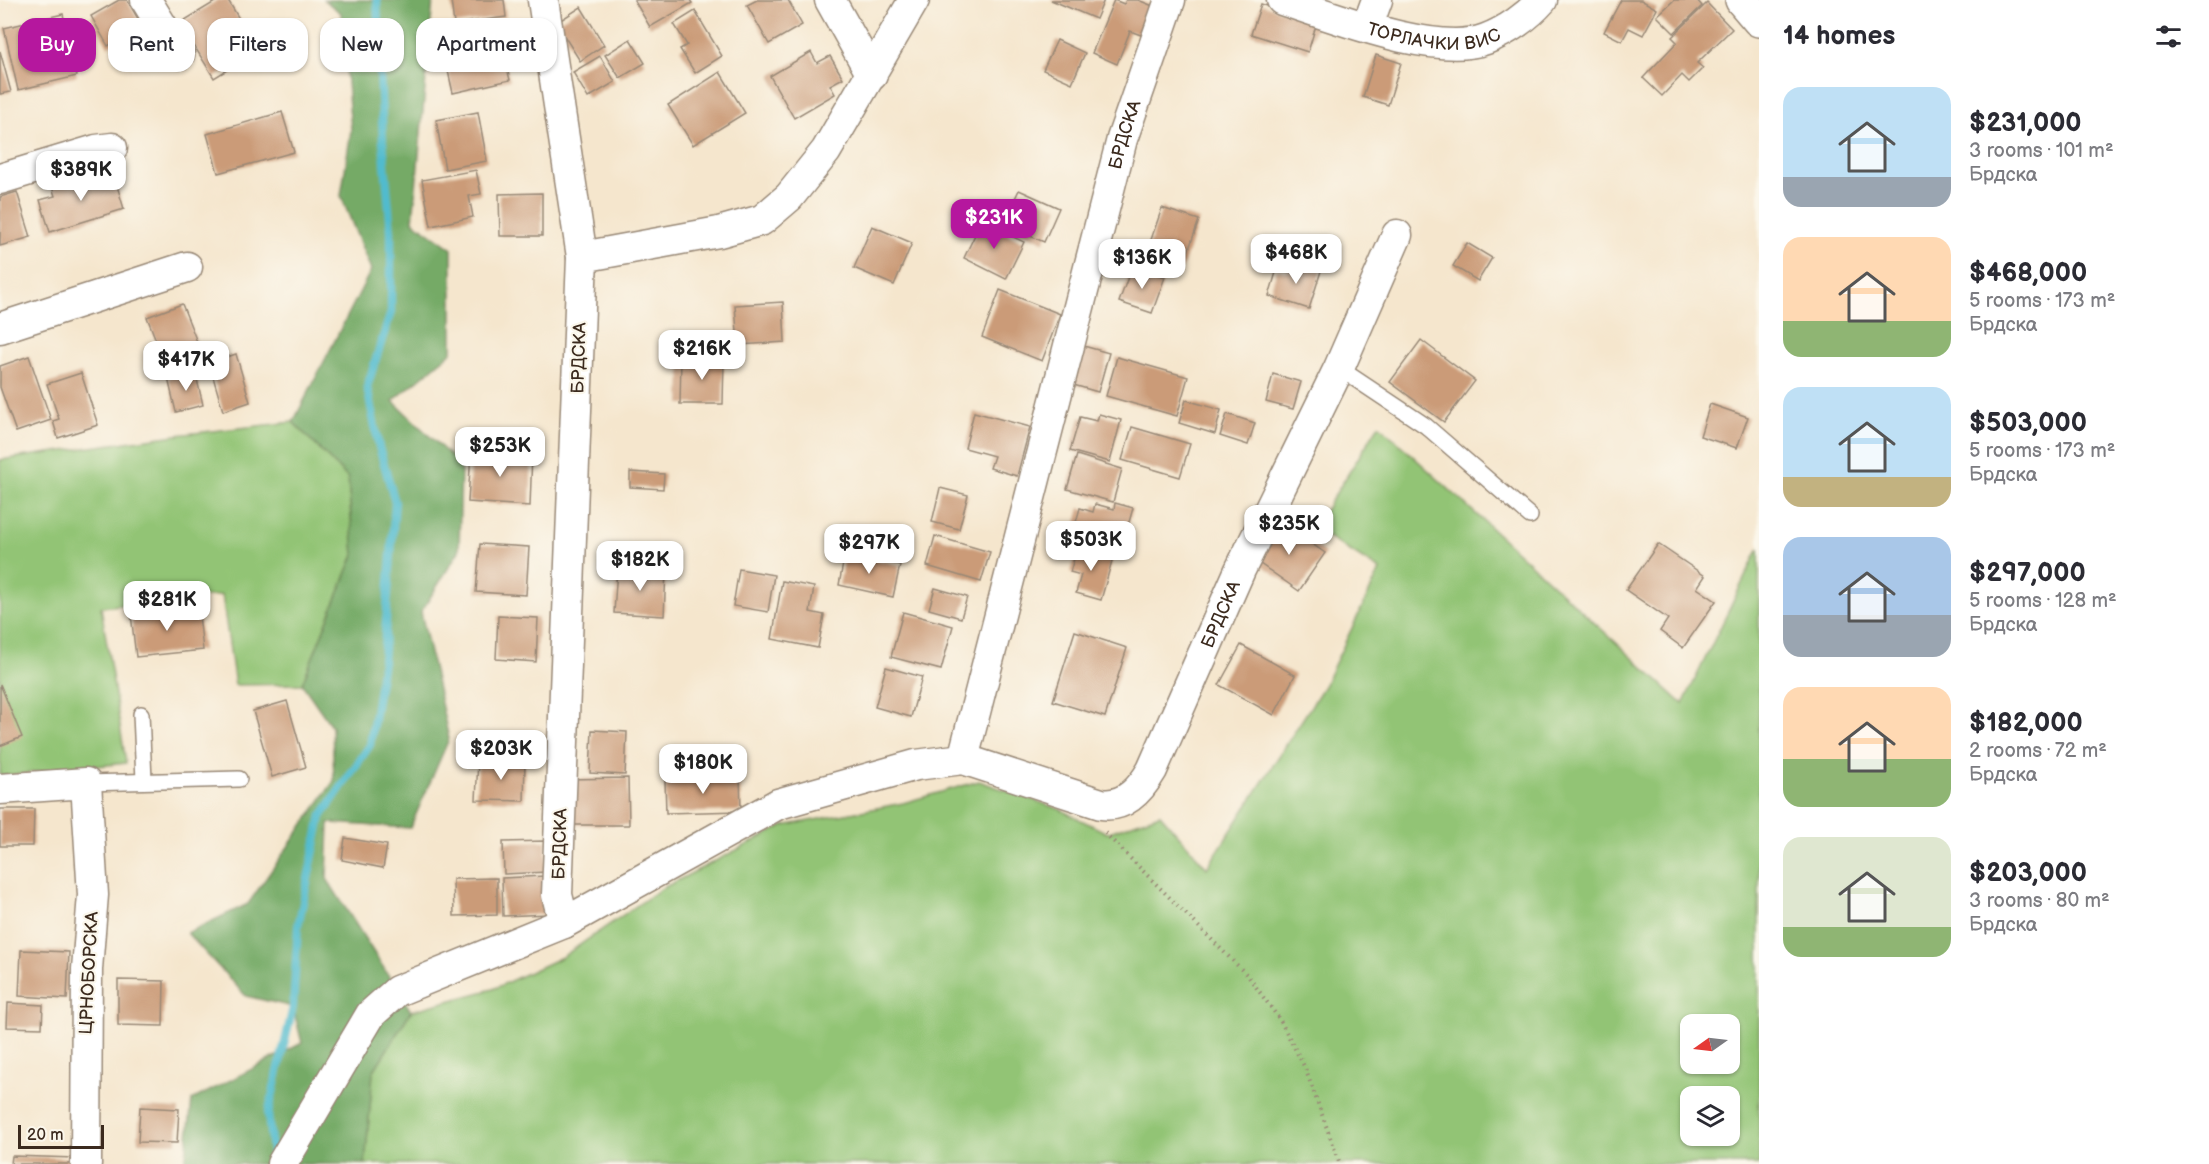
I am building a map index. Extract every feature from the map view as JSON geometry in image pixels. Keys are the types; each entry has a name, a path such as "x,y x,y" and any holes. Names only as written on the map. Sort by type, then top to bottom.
{"street":[{"path":"146,0 157,18"},
{"name":"БРДСКА","path":"543,0 582,257 557,896 564,923 778,804 915,765 963,759 1076,798 1107,805 1117,804 1134,794 1148,777 1240,570 1340,368 1398,235"},
{"path":"830,0 873,75"},
{"path":"582,257 719,232 762,220 806,177 826,151 873,75 914,0"},
{"name":"БРДСКА","path":"963,759 1122,140 1170,0"},
{"name":"ТОРЛАЧКИ ВИС","path":"1282,0 1372,14 1447,44 1485,39 1529,15 1542,0"},
{"path":"1742,0 1759,20"},
{"path":"0,179 96,150 112,148"},
{"path":"0,328 187,267"},
{"path":"0,789 86,783"},
{"name":"ЦРНОБОРСКА","path":"86,783 93,886 87,969 86,1164"},
{"path":"282,1164 371,1014 388,998 409,985 512,946 564,923"}],"lane":[{"path":"1340,368 1426,426 1530,516"},
{"path":"141,714 144,780"},
{"path":"86,783 239,779"}],"path":[{"path":"1076,798 1090,818 1248,976 1280,1020 1305,1068 1340,1164"}],"green space":[{"path":"324,0 433,0 431,18 416,18 416,72 426,72 413,221 452,249 452,352 393,401 461,466 459,551 421,612 449,739 410,828 329,823 327,879 411,1011 373,1072 365,1164 185,1164 192,1100 302,1043 293,1007 246,996 187,933 248,904 334,781 332,727 302,684 354,555 348,478 293,422 371,270 341,196 351,130 346,72 404,72 404,18 341,18 341,13"},
{"path":"293,422 348,478 354,555 302,684 235,685 222,595 101,607 126,763 0,776 0,460 176,435"},
{"path":"1379,425 1683,704 1759,548 1759,1164 365,1164 373,1072 411,1011 493,989 562,957 661,889 783,826 903,803 979,781 1059,809 1107,833 1160,814 1207,868 1324,686 1380,570 1314,528"}],"building":[{"path":"119,0 127,0 137,18 108,18 108,46 96,25 96,18 91,16"},
{"path":"218,0 228,0 239,18 207,18 207,67 195,47 195,18 188,18"},
{"path":"451,0 504,0 506,17 453,18"},
{"path":"634,0 690,0 692,3 650,27"},
{"path":"757,0 788,0 802,25 769,44 747,5"},
{"path":"1051,0 1104,0 1096,19"},
{"path":"1114,0 1124,4 1126,0 1138,0 1153,6 1141,35 1130,31 1117,64 1092,53"},
{"path":"1621,0 1641,0 1657,9 1643,35 1629,28 1622,41 1604,32"},
{"path":"1674,0 1697,0 1702,6 1674,33 1657,16"},
{"path":"1707,3 1732,29 1697,63 1703,68 1689,82 1682,75 1662,96 1643,78 1677,42 1672,37"},
{"path":"1261,4 1317,22 1308,52 1251,34"},
{"path":"581,7 604,45 580,61 557,22"},
{"path":"695,11 722,56 695,73 680,49 687,45 674,24"},
{"path":"63,14 64,18 46,18"},
{"path":"18,25 18,72 76,72 77,76 18,90 4,28"},
{"path":"630,39 645,63 620,78 605,55"},
{"path":"1057,40 1085,53 1072,83 1043,70"},
{"path":"0,51 11,92 0,94"},
{"path":"811,52 817,63 830,56 843,78 830,85 835,94 794,118 770,76"},
{"path":"1376,55 1401,63 1388,105 1363,97"},
{"path":"600,56 615,82 588,98 573,72"},
{"path":"210,72 224,72 214,78"},
{"path":"448,72 508,72 510,80 453,93"},
{"path":"720,72 745,113 693,145 668,105"},
{"path":"282,112 294,152 218,173 207,134"},
{"path":"478,112 487,161 445,169 436,120"},
{"path":"476,170 481,194 469,196 473,217 431,226 422,180"},
{"path":"92,174 95,185 115,179 124,209 50,232 40,200 55,196 52,187"},
{"path":"1019,190 1059,208 1044,242 1003,224"},
{"path":"17,192 31,237 0,246 0,197"},
{"path":"542,193 542,236 500,236 499,194"},
{"path":"1162,208 1199,220 1182,269 1145,257"},
{"path":"981,222 1024,242 1006,279 964,258"},
{"path":"872,226 912,243 894,285 854,268"},
{"path":"1467,243 1492,258 1478,281 1453,266"},
{"path":"1291,261 1321,271 1309,309 1269,296 1277,269 1288,272"},
{"path":"1132,266 1165,277 1152,313 1119,302"},
{"path":"1000,290 1060,314 1042,361 982,337"},
{"path":"783,302 785,342 738,345 735,305"},
{"path":"182,304 199,347 164,361 147,317"},
{"path":"1421,340 1475,381 1444,422 1390,382"},
{"path":"1080,345 1109,353 1098,392 1070,384"},
{"path":"236,354 250,402 223,411 209,363"},
{"path":"29,356 51,420 16,432 0,387 0,366"},
{"path":"1117,357 1188,377 1177,416 1106,396"},
{"path":"681,358 724,358 723,404 680,404"},
{"path":"195,371 203,405 176,412 168,378"},
{"path":"81,373 98,425 58,438 53,421 59,419 47,384"},
{"path":"1273,374 1301,382 1293,409 1266,402"},
{"path":"1186,400 1221,410 1215,434 1179,423"},
{"path":"1710,404 1748,417 1737,448 1700,436"},
{"path":"974,412 1030,427 1017,476 990,468 994,456 965,448"},
{"path":"1099,414 1121,420 1110,462 1070,451 1080,417 1097,421"},
{"path":"1227,414 1255,423 1248,445 1220,436"},
{"path":"1132,427 1190,444 1180,477 1122,460"},
{"path":"471,451 532,454 530,506 468,502"},
{"path":"1077,455 1122,469 1113,502 1067,489"},
{"path":"630,472 664,474 663,489 630,487"},
{"path":"940,488 968,495 959,529 932,522"},
{"path":"1115,503 1133,508 1122,547 1073,533 1080,508 1093,512 1095,504 1114,509"},
{"path":"1279,521 1325,553 1299,591 1253,559"},
{"path":"935,536 990,552 981,582 927,566"},
{"path":"480,544 529,547 526,595 476,592"},
{"path":"1658,544 1705,576 1697,588 1716,601 1683,648 1660,631 1668,619 1626,590"},
{"path":"1078,546 1113,557 1101,600 1076,593 1081,575 1070,572"},
{"path":"845,553 900,565 893,597 839,585"},
{"path":"617,568 666,571 664,616 614,613"},
{"path":"739,569 774,575 768,612 733,606"},
{"path":"782,581 814,587 810,612 824,615 818,648 772,639"},
{"path":"935,588 967,597 961,618 929,609"},
{"path":"198,607 203,650 136,657 131,614"},
{"path":"903,612 953,626 941,670 891,657"},
{"path":"498,616 538,618 536,662 496,659"},
{"path":"1075,631 1127,648 1105,717 1053,701"},
{"path":"1241,645 1295,675 1274,715 1219,685"},
{"path":"886,667 922,677 911,717 875,707"},
{"path":"0,684 22,737 0,746"},
{"path":"287,701 306,767 272,777 253,711"},
{"path":"592,730 627,732 625,775 590,773"},
{"path":"478,760 525,761 524,801 476,800"},
{"path":"740,777 741,811 666,813 665,779"},
{"path":"628,778 629,825 568,825 567,779"},
{"path":"0,809 34,809 33,846 0,846"},
{"path":"345,838 387,845 383,868 342,860"},
{"path":"546,841 547,872 504,874 503,842"},
{"path":"546,876 548,914 503,916 502,878"},
{"path":"497,878 497,915 454,916 453,879"},
{"path":"21,950 69,952 67,999 19,996"},
{"path":"118,980 164,981 163,1026 118,1025"},
{"path":"8,1003 43,1005 42,1028 7,1027"},
{"path":"140,1107 179,1109 177,1143 138,1142"},
{"path":"12,1156 75,1158 75,1164 11,1164"}],"waterway":[{"path":"273,1161 268,1114 293,1007 298,926 321,817 370,745 383,661 395,502 379,447 367,387 391,312 391,232 383,141 377,0"}]}
